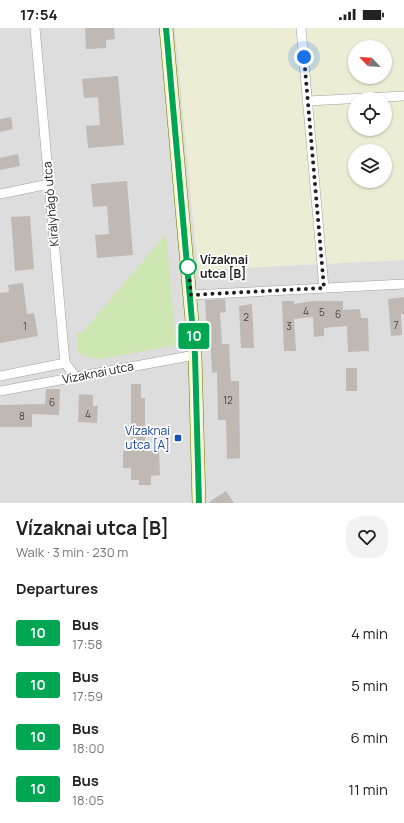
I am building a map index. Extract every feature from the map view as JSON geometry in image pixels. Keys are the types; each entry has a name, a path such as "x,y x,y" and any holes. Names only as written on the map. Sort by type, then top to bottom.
{"main road":[{"path":"166,28 191,295 195,355 199,503"}],"street":[{"name":"Királyhágó utca","path":"35,28 65,363"},
{"path":"301,28 324,288"},
{"path":"308,101 404,96"},
{"path":"0,194 49,184"},
{"path":"191,295 404,284"},
{"name":"Vízaknai utca","path":"0,391 195,355"},
{"path":"0,376 65,363 76,377"}],"shaded area":[{"path":"0,28 175,28 198,270 404,260 404,503 0,503"}],"green space":[{"path":"175,28 404,28 404,260 198,270"},
{"path":"166,234 176,345 100,359 87,357 78,353 76,332 82,333"}],"building":[{"path":"85,28 114,28 115,39 106,40 106,48 86,49"},
{"path":"118,76 124,145 88,148 86,126 100,125 98,97 84,98 82,79"},
{"path":"11,117 13,129 0,132 0,119"},
{"path":"18,154 20,166 0,170 0,158"},
{"path":"127,181 133,255 97,258 95,235 109,234 107,206 93,207 91,184"},
{"path":"30,216 34,269 15,271 11,217"},
{"path":"23,283 27,314 34,313 38,336 0,343 0,293 9,292 8,285"},
{"path":"404,297 404,314 401,314 402,335 391,336 388,299"},
{"path":"225,299 226,312 220,313 222,344 229,344 231,381 239,381 240,458 227,459 226,420 218,420 217,372 212,373 210,330 207,330 205,300"},
{"path":"282,301 294,301 294,304 313,301 343,301 343,310 360,309 361,318 368,318 369,351 348,352 347,326 324,328 324,336 314,337 313,317 294,319 296,351 284,351"},
{"path":"252,304 254,348 241,348 239,306"},
{"path":"346,368 357,368 357,391 346,391"},
{"path":"131,384 141,384 141,398 145,398 145,451 159,451 160,475 151,476 151,485 139,485 139,480 131,480 131,468 123,468 123,451 131,451"},
{"path":"46,389 60,389 59,415 32,414 32,427 0,427 0,405 45,404"},
{"path":"79,394 93,395 93,406 98,406 97,423 78,422"},
{"path":"226,491 234,503 208,503"}],"bus line":[{"name":"10","path":"166,28 191,295 195,355 199,503"}],"place":[{"name":"Vízaknai utca [B]","path":"188,267"},
{"name":"Vízaknai utca [A]","path":"178,438"}],"route":[{"path":"188,267 188,263 191,295 324,288 304,57"}]}
